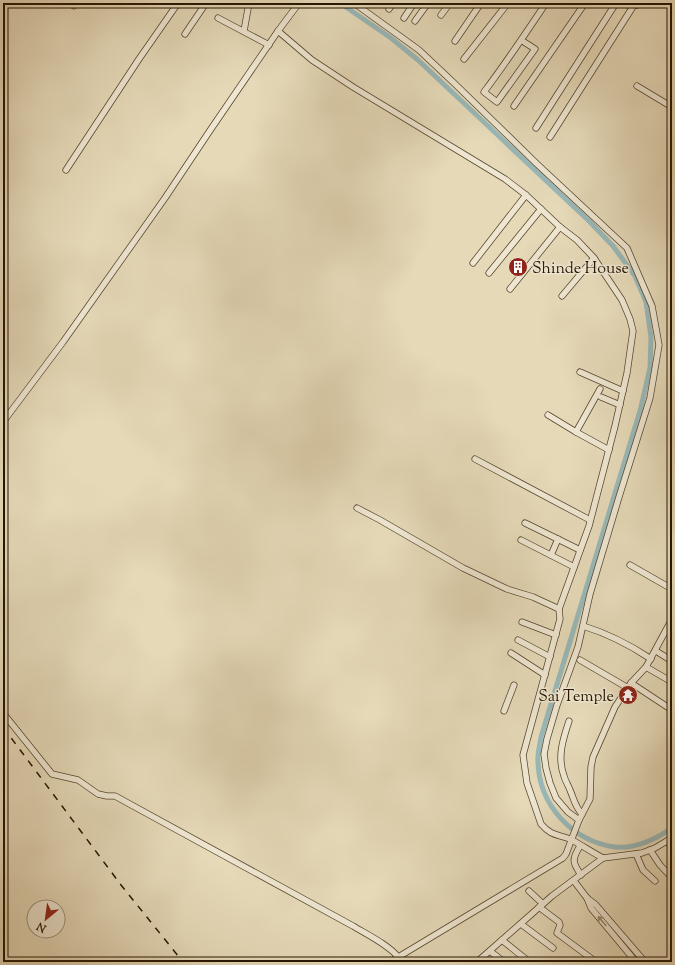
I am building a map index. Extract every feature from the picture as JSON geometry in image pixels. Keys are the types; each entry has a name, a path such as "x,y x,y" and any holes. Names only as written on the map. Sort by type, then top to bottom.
{"main road":[{"path":"617,3 634,5 643,3"}],"street":[{"path":"66,170 178,3"},
{"path":"185,34 206,3"},
{"path":"244,31 249,3"},
{"path":"3,422 63,342 165,198 278,31 300,3"},
{"path":"354,3 419,50 627,248 652,306 659,345 650,398 590,594 578,647 557,705 544,754 550,783 556,798 568,812 581,817"},
{"path":"389,9 393,3"},
{"path":"404,18 414,3"},
{"path":"415,21 428,3"},
{"path":"441,15 450,3"},
{"path":"455,41 481,3"},
{"path":"464,59 508,3"},
{"path":"521,40 535,49 497,102 484,92 546,3"},
{"path":"514,106 585,3"},
{"path":"536,128 617,3"},
{"path":"550,137 634,5"},
{"path":"218,18 269,45"},
{"path":"278,31 312,60 353,87 505,179 526,194 560,227 577,240 594,258 622,300 632,331 620,405 590,520 559,609 560,619 523,755 533,803 541,824 551,834 572,837 580,846 603,858"},
{"path":"637,86 672,107"},
{"path":"473,263 526,194"},
{"path":"490,273 541,209"},
{"path":"510,289 560,227"},
{"path":"562,296 594,258"},
{"path":"580,372 623,391"},
{"path":"576,432 600,389"},
{"path":"601,397 620,405"},
{"path":"548,415 609,450"},
{"path":"475,459 590,520"},
{"path":"357,508 463,568 507,589 532,597 559,609"},
{"path":"525,523 580,550"},
{"path":"551,555 558,539"},
{"path":"521,540 574,567"},
{"path":"630,565 672,589"},
{"path":"390,962 563,858 566,854 576,826 590,798 591,767 593,758 615,707 646,667 672,619"},
{"path":"522,622 556,635"},
{"path":"583,626 606,634 651,659"},
{"path":"518,640 550,657"},
{"path":"656,651 672,661"},
{"path":"511,653 545,676"},
{"path":"580,660 672,710"},
{"path":"646,667 672,682"},
{"path":"504,711 514,685"},
{"path":"3,713 52,774 78,780 98,794 115,796 352,926 381,943 398,958"},
{"path":"569,721 561,747 560,762 564,777 581,817"},
{"path":"477,962 552,896 603,858 636,854 650,850 670,840 672,848"},
{"path":"580,846 573,858 575,866 581,875"},
{"path":"650,850 660,865 672,878"},
{"path":"636,854 642,870 655,881"},
{"path":"574,881 587,898 592,908 645,962"},
{"path":"529,890 541,906 560,922 557,933 596,962"},
{"path":"520,924 553,948"},
{"path":"618,935 636,962"},
{"path":"502,940 528,961"},
{"path":"490,951 504,962"}],"waterway":[{"path":"340,3 391,38 418,60 589,221 613,246 635,276 646,302 651,337 650,368 640,411 541,737 538,759 540,778 544,793 551,806 572,829 585,837 599,843 615,847 623,847 638,845 659,836 672,828"}],"railway":[{"path":"3,727 121,885 183,962"}],"place":[{"name":"Shinde House","path":"518,267"},
{"name":"Sai Temple","path":"628,695"}]}
